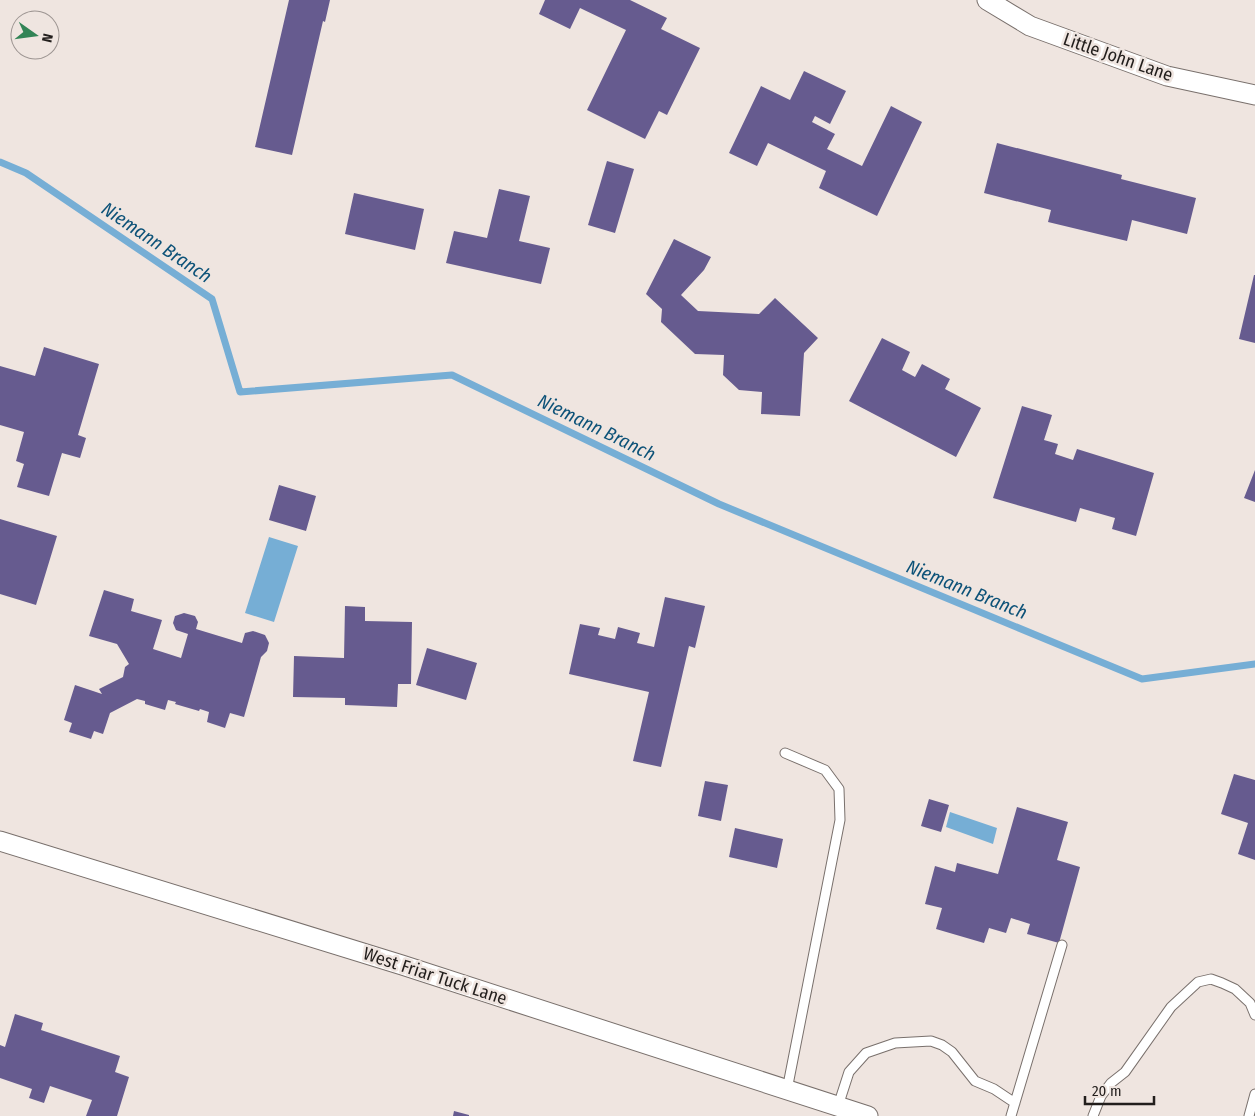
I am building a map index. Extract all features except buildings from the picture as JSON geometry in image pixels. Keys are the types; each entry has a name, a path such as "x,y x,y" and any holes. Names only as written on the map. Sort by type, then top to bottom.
{"street":[{"name":"Little John Lane","path":"987,0 1030,26 1167,76 1255,95"},
{"name":"West Friar Tuck Lane","path":"0,841 402,965 868,1116"}],"lane":[{"path":"785,753 825,770 839,789 840,820 787,1090"},
{"path":"1011,1116 1062,945"},
{"path":"1093,1116 1101,1096 1111,1083 1126,1072 1171,1008 1198,982 1210,979 1235,989 1250,1003 1255,1015"},
{"path":"838,1106 849,1072 866,1053 895,1043 931,1040 952,1052 975,1081 994,1089 1015,1104"},
{"path":"1249,1116 1255,1094"}],"water":[{"path":"269,537 298,546 274,622 245,613"},
{"path":"950,812 997,828 993,844 946,827"}],"waterway":[{"name":"Niemann Branch","path":"0,162 26,173 212,299 240,392 452,375 719,504 1142,679 1255,664"}]}
